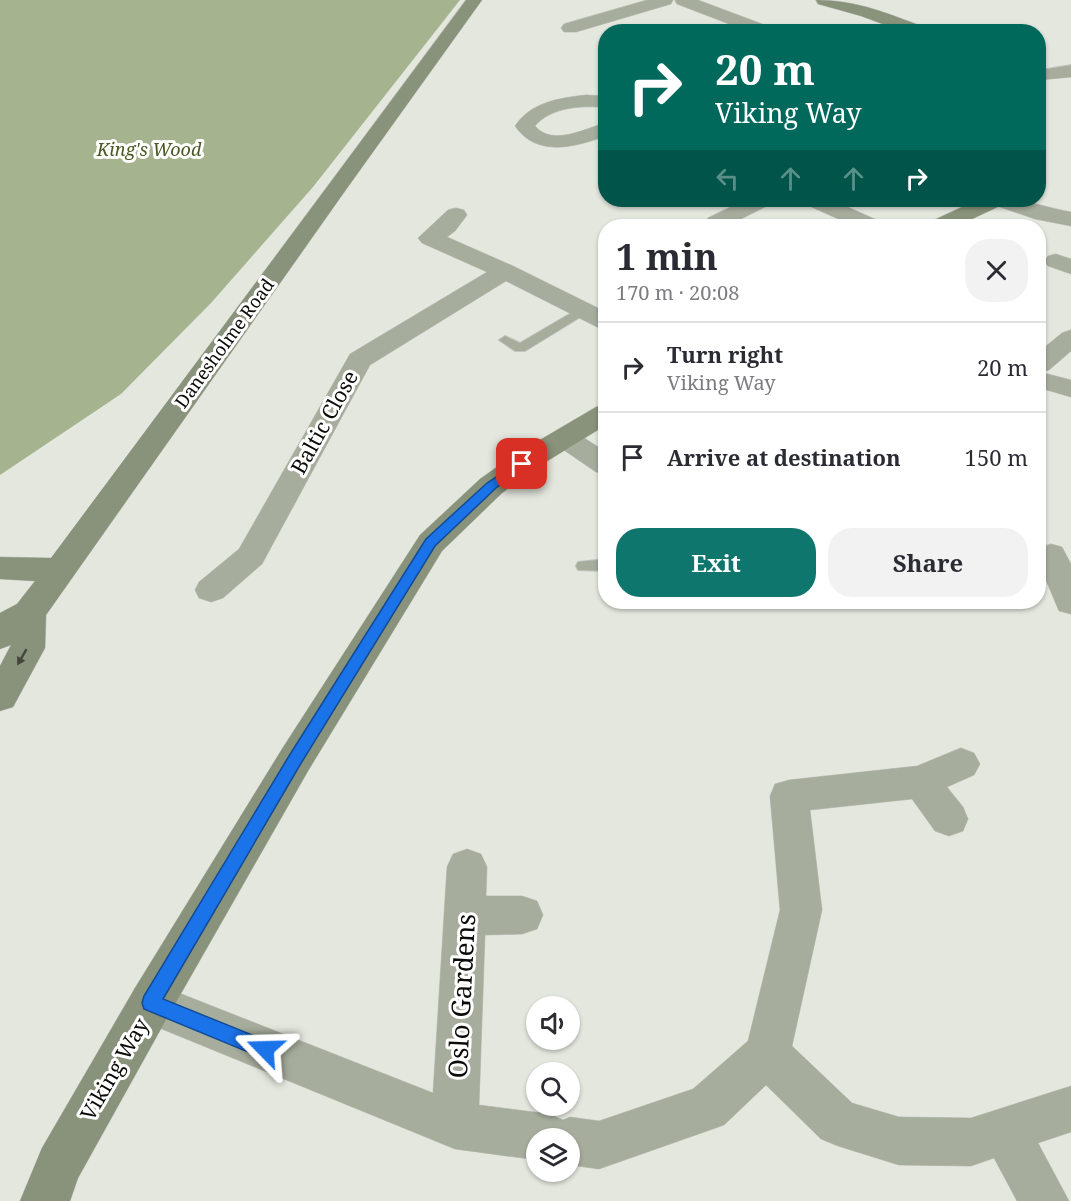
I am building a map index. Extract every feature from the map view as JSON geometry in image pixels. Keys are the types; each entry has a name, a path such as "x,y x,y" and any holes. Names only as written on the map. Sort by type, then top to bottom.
{"street":[{"name":"Danesholme Road","path":"29,613 474,0"},
{"path":"683,0 746,24"},
{"path":"824,0 899,24"},
{"path":"570,28 652,2"},
{"path":"1046,74 1071,72"},
{"path":"598,101 585,99 566,103 531,117 525,126 532,134 554,140 580,138 598,132"},
{"path":"720,219 746,207"},
{"path":"830,207 856,219"},
{"path":"955,219 979,207"},
{"path":"1022,207 1043,214 1071,219"},
{"path":"456,214 447,226 422,241 505,271 598,318"},
{"name":"Baltic Close","path":"211,590 251,556 272,513 359,360 505,271"},
{"path":"1046,359 1071,338"},
{"path":"1046,382 1071,389"},
{"name":"Viking Way","path":"45,1201 59,1165 151,1003 295,760 431,543 491,486 522,464 598,418"},
{"path":"565,438 598,460"},
{"path":"0,568 60,570"},
{"path":"0,636 7,624 29,613 28,648 0,697"},
{"path":"580,1142 600,1145 707,1108 767,1054 801,910 789,796 921,782 961,764"},
{"path":"921,782 949,819"},
{"name":"Oslo Gardens","path":"455,1125 467,867"},
{"path":"465,916 522,915"},
{"path":"151,1003 455,1125 526,1135"},
{"path":"767,1054 838,1122 899,1141 971,1142 1071,1109"},
{"path":"1005,1131 1044,1201"}],"lane":[{"path":"505,340 520,348 583,310"},
{"path":"584,566 598,565"}],"green space":[{"name":"King's Wood","path":"0,0 460,0 313,187 211,303 121,394 0,475"}],"route":[{"path":"265,1049 151,1003 295,760 431,543 491,486 522,464"}]}
